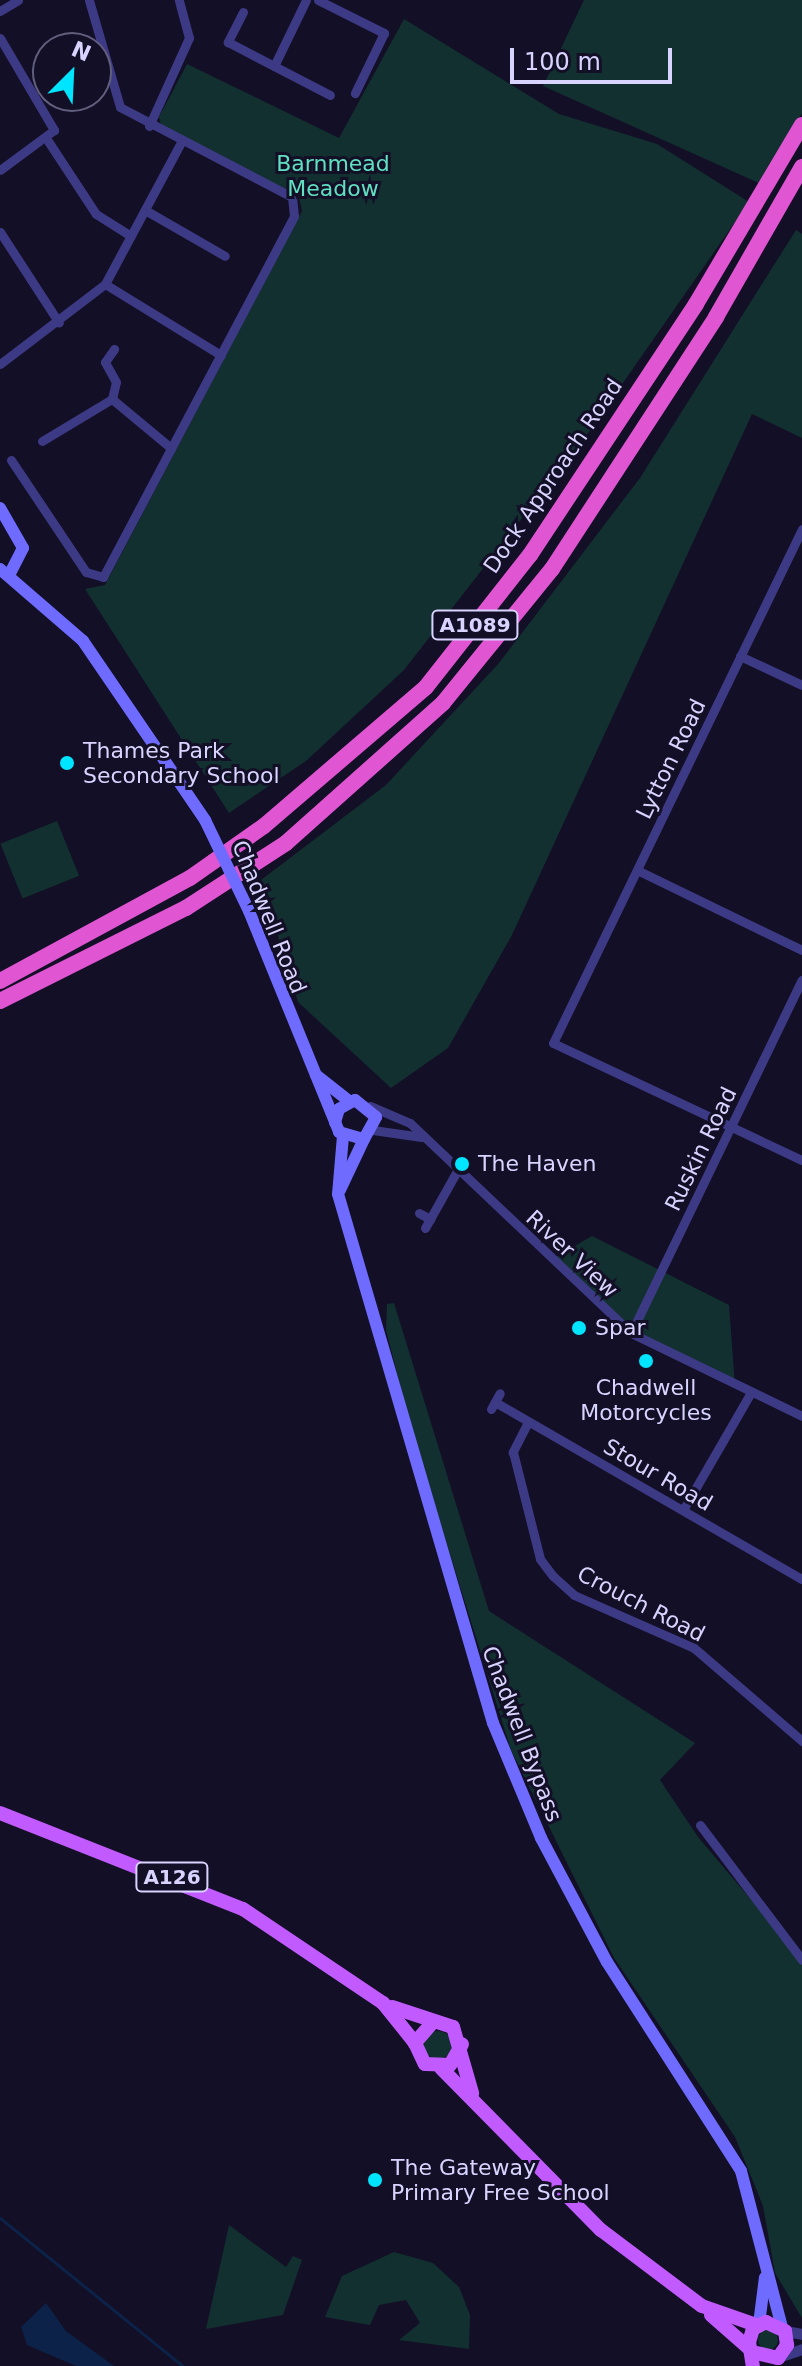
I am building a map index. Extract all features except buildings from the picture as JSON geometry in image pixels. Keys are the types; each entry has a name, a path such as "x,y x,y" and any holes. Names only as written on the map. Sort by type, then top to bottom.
{"highway":[{"name":"Dock Approach Road","path":"0,981 190,878 264,826 426,687 530,555 704,291 802,125"},
{"name":"A1089","path":"0,1001 186,908 286,843 443,703 552,569 716,317 802,167"}],"main road":[{"path":"0,508 23,548 5,572"},
{"name":"Chadwell Road","path":"5,572 83,641 205,820 249,911 308,1067 343,1136"},
{"name":"Chadwell Road","path":"308,1067 349,1101"},
{"path":"335,1122 349,1101 370,1106 369,1135 338,1194"},
{"path":"343,1136 369,1135"},
{"name":"Chadwell Bypass","path":"343,1136 338,1194 433,1539 504,1751 607,1962 726,2141 765,2246 783,2329"},
{"name":"A126","path":"0,1813 235,1904 383,2003 453,2027 461,2039"},
{"name":"A126","path":"383,2003 415,2043 421,2061 441,2068 472,2094 555,2188 702,2306 752,2356"},
{"path":"415,2043 433,2022"},
{"path":"441,2068 459,2056 461,2039"},
{"path":"461,2039 472,2094"},
{"name":"Chadwell Bypass","path":"758,2325 765,2246"},
{"name":"A126","path":"702,2306 758,2325"},
{"path":"758,2325 783,2329 778,2360 752,2356 758,2325"}],"street":[{"path":"0,11 18,0"},
{"path":"11,460 94,579 103,577 294,216 292,197 149,126 120,107 89,0"},
{"path":"149,126 189,38 179,0"},
{"path":"274,66 306,0"},
{"path":"318,0 384,33 355,93"},
{"path":"243,12 228,42 330,95"},
{"path":"0,38 52,118 48,141 96,214 131,236"},
{"path":"0,170 48,141"},
{"path":"0,364 59,323 105,284 181,142"},
{"path":"145,210 225,256"},
{"path":"0,232 59,323"},
{"path":"105,284 221,355"},
{"path":"42,441 112,399 116,382 105,362 114,349"},
{"path":"112,399 171,448"},
{"name":"Lytton Road","path":"731,1127 553,1043 802,529"},
{"path":"740,656 802,685"},
{"path":"637,870 802,950"},
{"name":"Ruskin Road","path":"631,1333 802,980"},
{"name":"River View","path":"370,1106 395,1114 631,1333 750,1394 802,1416"},
{"path":"731,1127 802,1160"},
{"path":"369,1135 421,1137"},
{"path":"419,1213 427,1224 457,1171"},
{"path":"683,1510 750,1394"},
{"name":"Stour Road","path":"495,1401 802,1579"},
{"name":"Crouch Road","path":"528,1422 513,1452 540,1559 553,1576 574,1595 694,1648 802,1741"},
{"path":"700,1825 801,1954"},
{"path":"783,2329 802,2334"},
{"path":"778,2360 802,2349"}],"green space":[{"path":"584,0 802,0 802,113 761,184 543,86"},
{"name":"Barnmead Meadow","path":"404,19 559,114 657,144 749,202 586,436 404,670 306,761 229,813 85,589 105,585 302,211 299,197 161,125 159,117 187,64 339,138"},
{"path":"796,230 802,234 802,438 752,414 512,935 448,1048 391,1088 298,1002 261,880 386,785 499,663 640,478"},
{"path":"57,821 79,876 23,899 0,844"},
{"path":"592,1236 729,1305 735,1386 631,1333 551,1260"},
{"path":"394,1303 489,1611 695,1743 660,1780 698,1837 802,1960 802,2318 775,2273 763,2206 735,2137 614,1958 511,1750 412,1432 386,1330 387,1304"},
{"path":"438,2031 448,2035 452,2045 448,2055 438,2059 428,2055 424,2045 428,2035"},
{"path":"229,2225 286,2267 293,2256 302,2260 283,2315 206,2329"},
{"path":"394,2252 433,2263 459,2287 470,2315 469,2349 399,2340 420,2323 406,2300 379,2305 370,2325 325,2317 342,2276"},
{"path":"764,2330 772,2330 778,2340 772,2350 764,2350 758,2344 758,2336"}],"water":[{"path":"46,2303 66,2331 114,2366 76,2366 27,2345 21,2327"}],"waterway":[{"path":"0,2218 183,2366"}],"place":[{"name":"Thames Park Secondary School","path":"67,763"},
{"name":"The Haven","path":"462,1164"},
{"name":"Spar","path":"579,1328"},
{"name":"Chadwell Motorcycles","path":"646,1361"},
{"name":"The Gateway Primary Free School","path":"375,2180"}]}
